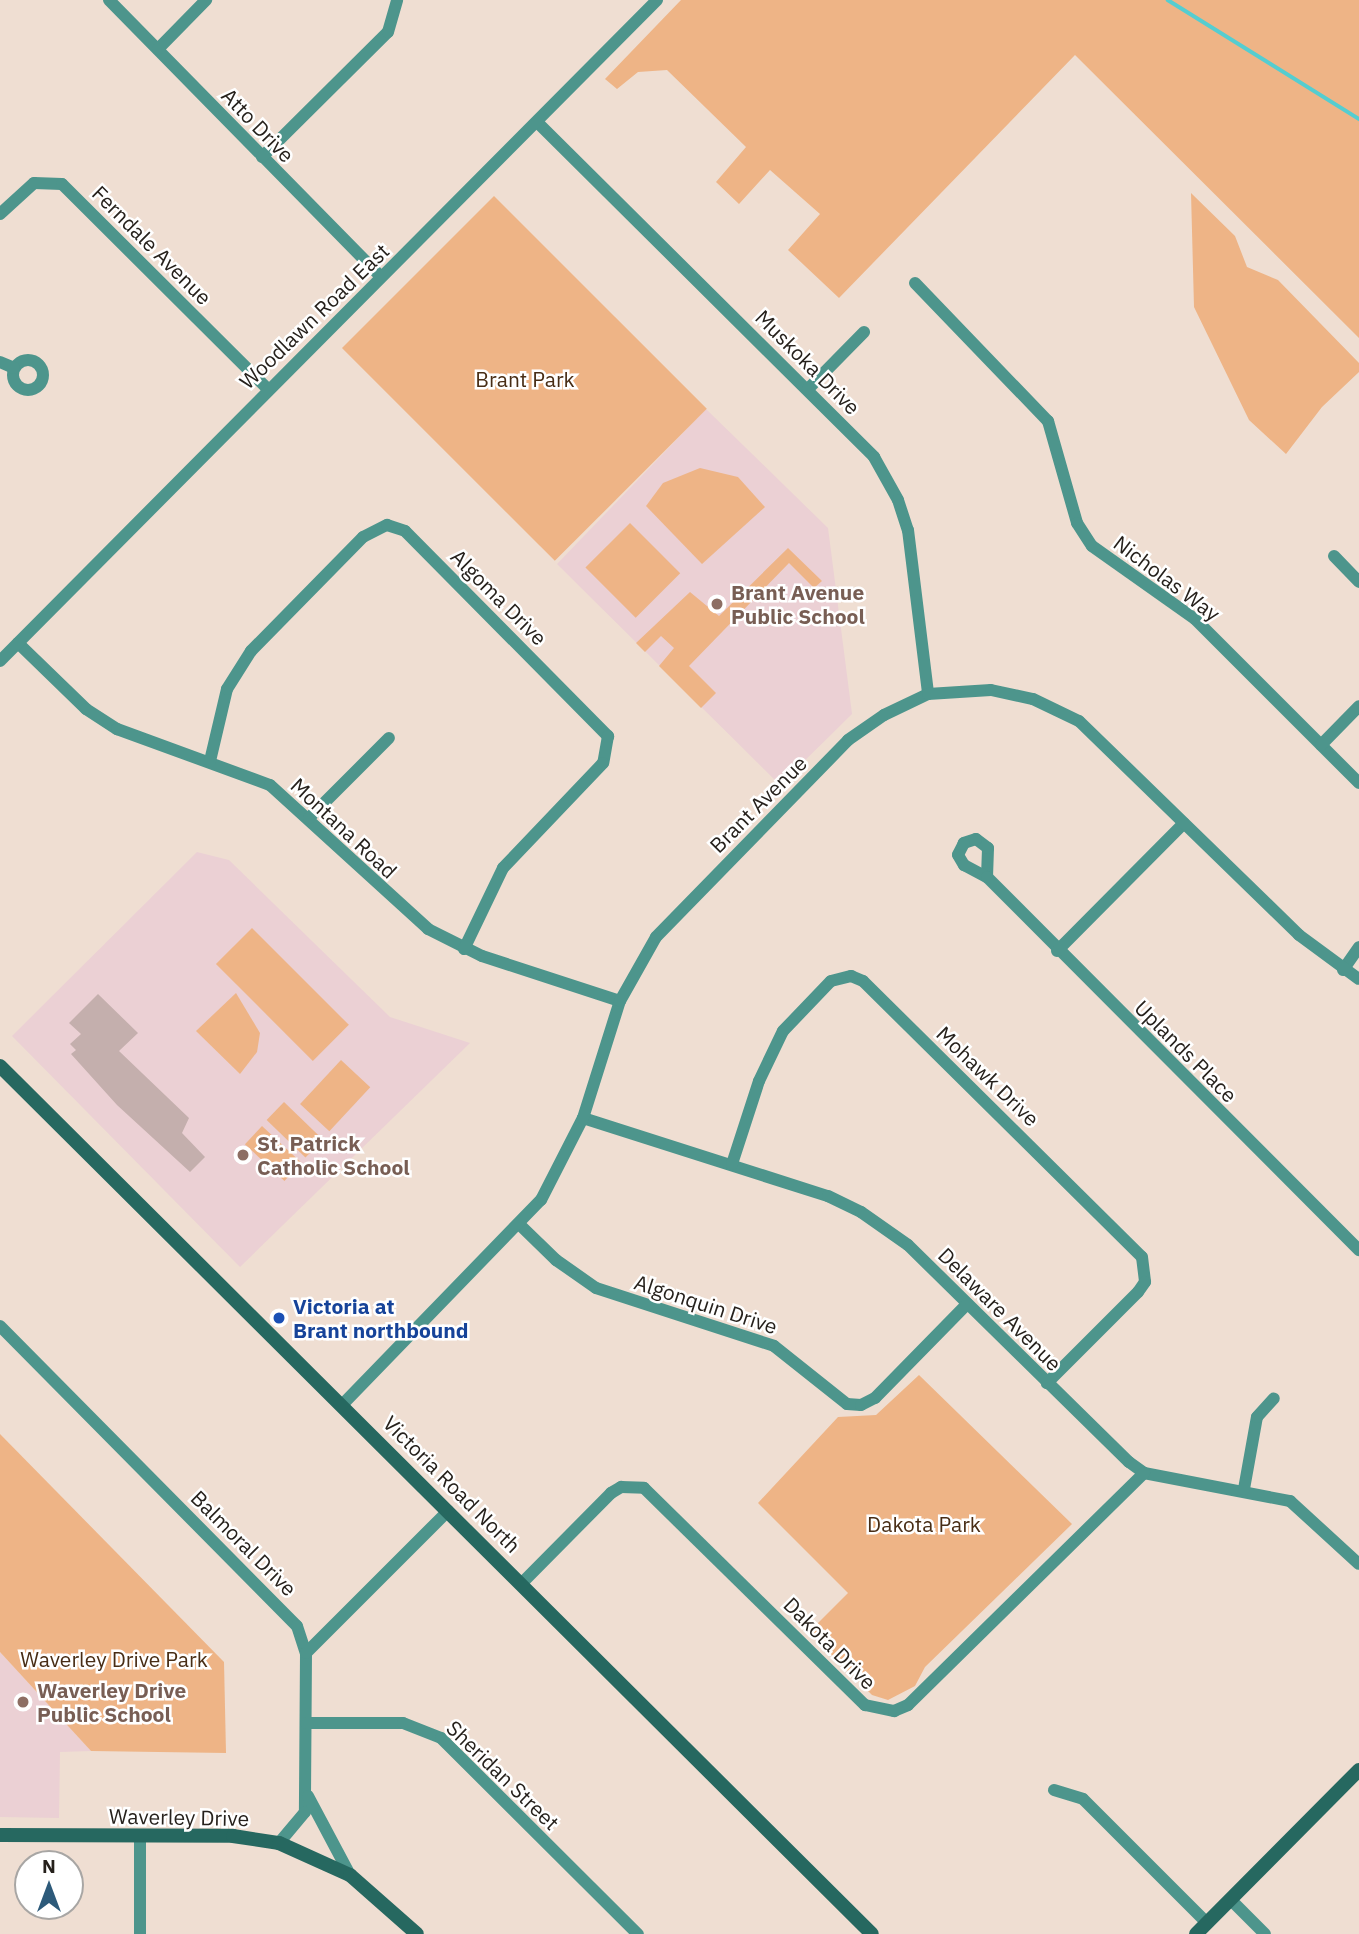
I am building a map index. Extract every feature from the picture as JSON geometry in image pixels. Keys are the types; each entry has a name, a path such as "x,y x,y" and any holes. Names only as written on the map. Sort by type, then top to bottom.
{"main road":[{"name":"Victoria Road North","path":"0,1066 872,1934"},
{"path":"1196,1934 1359,1770"},
{"name":"Waverley Drive","path":"0,1835 233,1836 279,1843 350,1875 417,1934"}],"street":[{"name":"Atto Drive","path":"109,0 381,277"},
{"path":"158,49 206,0"},
{"path":"262,157 388,32 397,0"},
{"name":"Woodlawn Road East","path":"0,661 267,388 538,123 657,0"},
{"name":"Muskoka Drive","path":"538,123 862,442 898,499 908,530 928,694"},
{"name":"Ferndale Avenue","path":"0,214 34,183 62,184 267,388"},
{"name":"Nicholas Way","path":"915,283 1048,421 1077,523 1092,547 1195,619 1359,783"},
{"path":"808,389 864,332"},
{"path":"0,362 14,368"},
{"name":"Algoma Drive","path":"210,761 227,689 251,651 363,537 387,525 405,531 608,736 603,763 503,868 464,949"},
{"path":"1334,556 1359,582"},
{"name":"Montana Road","path":"18,643 86,709 117,729 270,785 309,818 403,911 464,949 620,1000"},
{"name":"Brant Avenue","path":"342,1405 521,1226 555,1177 583,1118 620,1000 640,960 675,914 848,740 884,715 928,694 991,690 1033,699 1079,721 1299,935 1343,970 1359,979"},
{"path":"1321,744 1359,706"},
{"path":"309,818 389,738"},
{"path":"1057,951 1184,823"},
{"name":"Uplands Place","path":"987,877 1057,951 1359,1250"},
{"path":"1343,970 1359,947"},
{"name":"Mohawk Drive","path":"732,1164 759,1081 783,1031 831,981 851,976 863,981 1142,1257 1145,1282 1138,1292 1047,1383"},
{"name":"Delaware Avenue","path":"583,1118 732,1164 861,1212 908,1245 1047,1383 1144,1473"},
{"name":"Algonquin Drive","path":"521,1226 556,1260 596,1288 778,1347 847,1404 861,1405 875,1398 967,1304"},
{"name":"Balmoral Drive","path":"0,1326 268,1593 297,1626 306,1653 307,1793 299,1823 279,1843"},
{"path":"1244,1489 1257,1418 1274,1398"},
{"path":"1144,1473 1244,1489 1290,1501 1359,1564"},
{"name":"Dakota Drive","path":"522,1583 611,1493 621,1487 644,1488 865,1705 894,1712 908,1705 1144,1473"},
{"path":"306,1653 448,1511"},
{"name":"Sheridan Street","path":"306,1723 402,1723 441,1738 638,1934"},
{"path":"1054,1790 1083,1799 1207,1923"},
{"name":"Waverley Drive","path":"307,1793 350,1875"},
{"path":"140,1837 141,1934"},
{"path":"1231,1900 1265,1934"}],"shaded area":[{"name":"Brant Avenue Public School","path":"706,409 828,528 852,714 780,785 557,564"},
{"name":"St. Patrick Catholic School","path":"197,852 229,860 390,1017 470,1043 240,1267 12,1036"},
{"name":"Waverley Drive Public School","path":"0,1652 91,1751 60,1752 59,1818 0,1817"}],"green space":[{"path":"681,0 1359,0 1359,338 1075,55 839,298 788,250 820,214 770,170 739,204 716,182 746,147 667,70 638,72 617,89 605,79"},
{"path":"1191,193 1235,236 1247,267 1278,280 1359,363 1359,372 1322,407 1286,454 1249,420 1194,307"},
{"name":"Brant Park","path":"494,196 707,409 555,561 342,348"},
{"path":"700,468 738,477 765,507 702,564 646,506 663,483"},
{"path":"630,523 680,573 636,618 585,568"},
{"path":"788,548 822,581 814,588 789,563 689,666 716,693 701,708 659,666 674,648 661,636 645,652 636,643 690,592 719,616"},
{"path":"252,928 349,1025 313,1061 216,964"},
{"path":"236,993 260,1033 257,1052 240,1074 196,1031"},
{"path":"341,1060 370,1087 329,1131 300,1104"},
{"path":"284,1102 323,1140 305,1157 267,1120"},
{"path":"262,1126 301,1163 284,1181 245,1144"},
{"name":"Dakota Park","path":"919,1375 1072,1524 925,1667 915,1686 888,1700 872,1695 809,1632 848,1593 758,1503 838,1417 876,1415"},
{"name":"Waverley Drive Park","path":"0,1434 224,1662 226,1753 91,1751 0,1652"}],"building":[{"name":"St. Patrick Catholic School","path":"98,994 138,1033 119,1051 189,1118 182,1133 205,1157 190,1172 117,1105 71,1054 76,1050 70,1044 81,1034 69,1023"}],"waterway":[{"path":"1168,0 1359,119"}],"place":[{"name":"Brant Avenue Public School","path":"717,604"},
{"name":"St. Patrick Catholic School","path":"243,1155"},
{"name":"Victoria at Brant northbound","path":"279,1318"},
{"name":"Waverley Drive Public School","path":"23,1702"}]}
